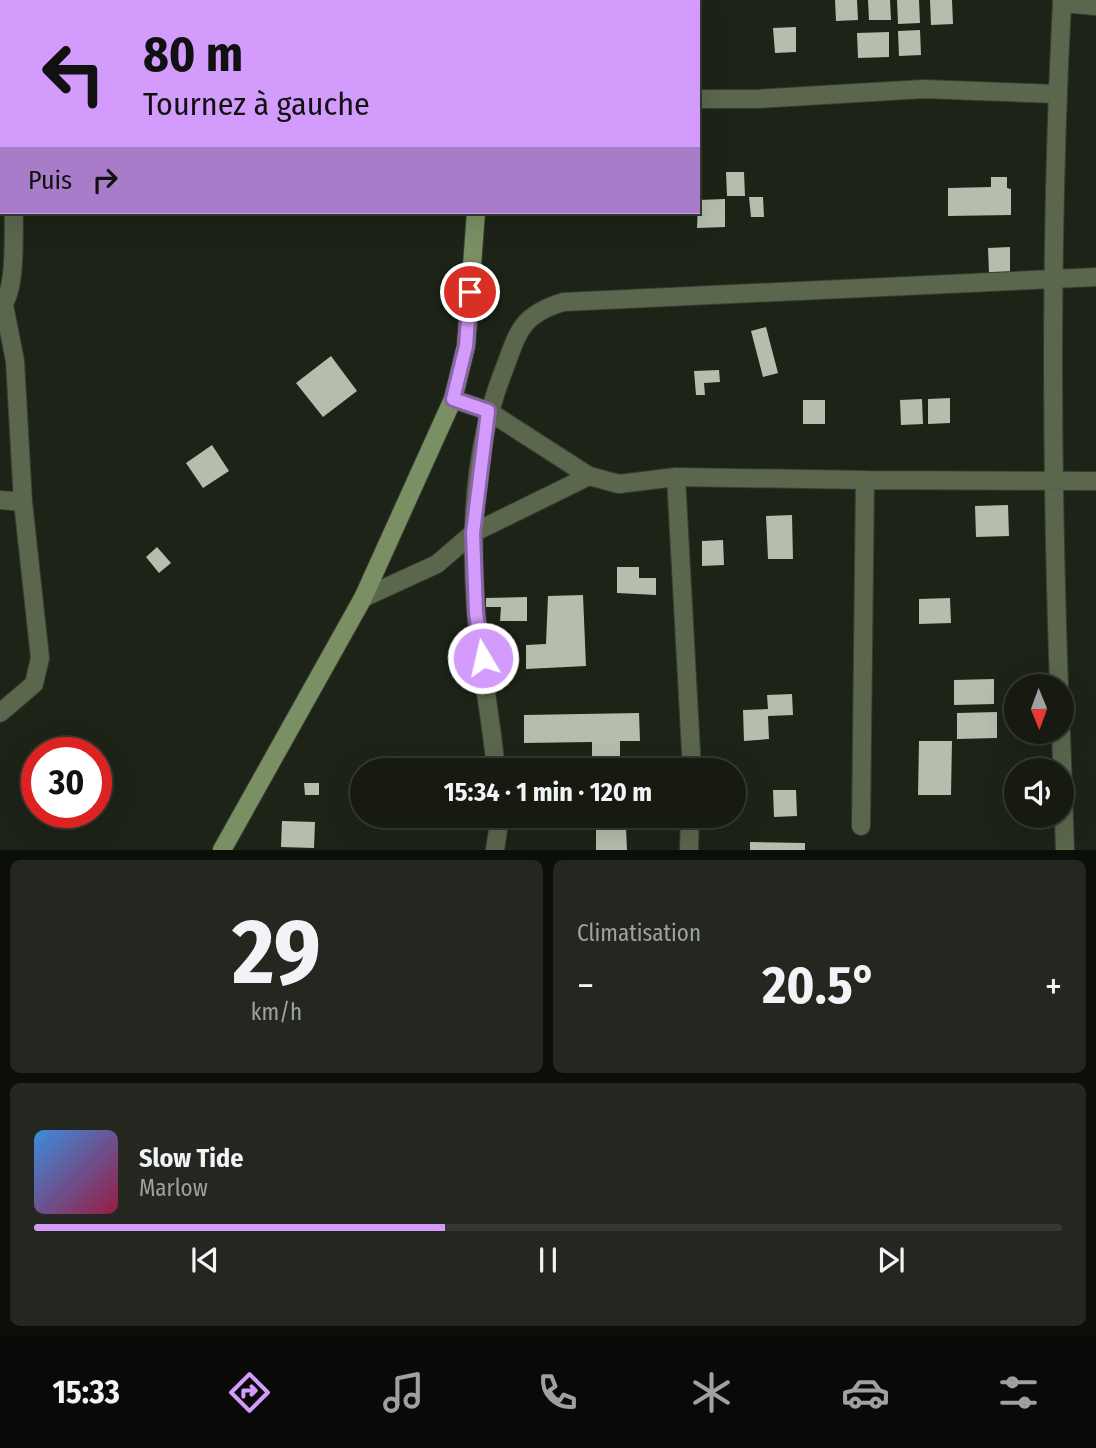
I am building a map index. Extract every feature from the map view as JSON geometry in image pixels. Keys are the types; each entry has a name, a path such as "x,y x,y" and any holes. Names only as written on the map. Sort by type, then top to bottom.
{"main road":[{"path":"222,849 363,598 453,399 466,346 476,214"}],"street":[{"path":"1059,674 1052,480 1057,94 1062,2 1096,6"},
{"path":"700,99 756,99 923,89 1057,94"},
{"path":"0,713 34,684 40,658 23,502 15,362 2,307 12,274 13,214"},
{"path":"495,758 490,704 476,613 473,533 488,411 521,327 538,310 562,302 1096,277"},
{"path":"453,399 488,411 589,476 619,484 676,477 1096,481"},
{"path":"363,598 437,564 473,533 589,476"},
{"path":"676,477 691,758"},
{"path":"861,826 865,480"},
{"path":"0,500 23,502"},
{"path":"1061,744 1065,849"},
{"path":"495,849 498,828"},
{"path":"689,849 690,828"}],"building":[{"path":"835,0 857,0 858,20 836,21"},
{"path":"868,0 890,0 891,20 869,20"},
{"path":"897,0 919,0 920,23 898,24"},
{"path":"930,0 952,0 953,24 931,25"},
{"path":"796,27 796,52 775,53 773,28"},
{"path":"920,30 921,55 899,56 898,31"},
{"path":"889,32 889,57 858,58 857,33"},
{"path":"726,172 744,172 745,196 727,196"},
{"path":"991,177 1007,177 1007,188 1011,189 1011,215 948,216 948,188 991,187"},
{"path":"749,197 763,197 764,217 751,217"},
{"path":"725,199 725,227 697,228 700,200"},
{"path":"1010,247 1010,272 989,273 988,248"},
{"path":"766,327 778,373 763,377 751,331"},
{"path":"331,356 357,391 323,417 296,383"},
{"path":"719,370 720,382 704,383 705,395 696,395 694,371"},
{"path":"950,398 950,423 928,424 928,399"},
{"path":"922,399 923,424 901,425 900,400"},
{"path":"803,400 825,400 825,424 803,424"},
{"path":"212,445 229,471 203,488 186,463"},
{"path":"1008,505 1009,536 976,537 975,506"},
{"path":"792,515 793,559 768,559 766,516"},
{"path":"723,540 724,565 702,566 702,541"},
{"path":"157,547 171,563 159,573 146,557"},
{"path":"617,567 639,567 639,578 656,578 656,595 617,593"},
{"path":"583,595 586,666 526,669 526,645 546,644 548,596"},
{"path":"527,597 527,621 500,621 501,607 486,607 486,598"},
{"path":"950,598 951,623 919,624 919,599"},
{"path":"994,679 994,704 954,705 954,680"},
{"path":"792,694 793,715 768,716 769,739 744,741 743,710 768,709 767,695"},
{"path":"997,712 997,738 957,739 957,713"},
{"path":"639,713 640,741 620,741 620,758 592,758 592,742 524,743 524,715"},
{"path":"919,741 952,741 951,795 918,795"},
{"path":"304,783 319,783 319,795 305,795"},
{"path":"773,790 796,790 797,816 774,817"},
{"path":"282,821 315,822 314,848 281,847"},
{"path":"626,828 627,850 596,850 596,829"},
{"path":"750,842 805,843 805,850 750,850"}],"route":[{"path":"470,292 466,346 453,399 488,411 473,533 476,613 483,658"}]}
